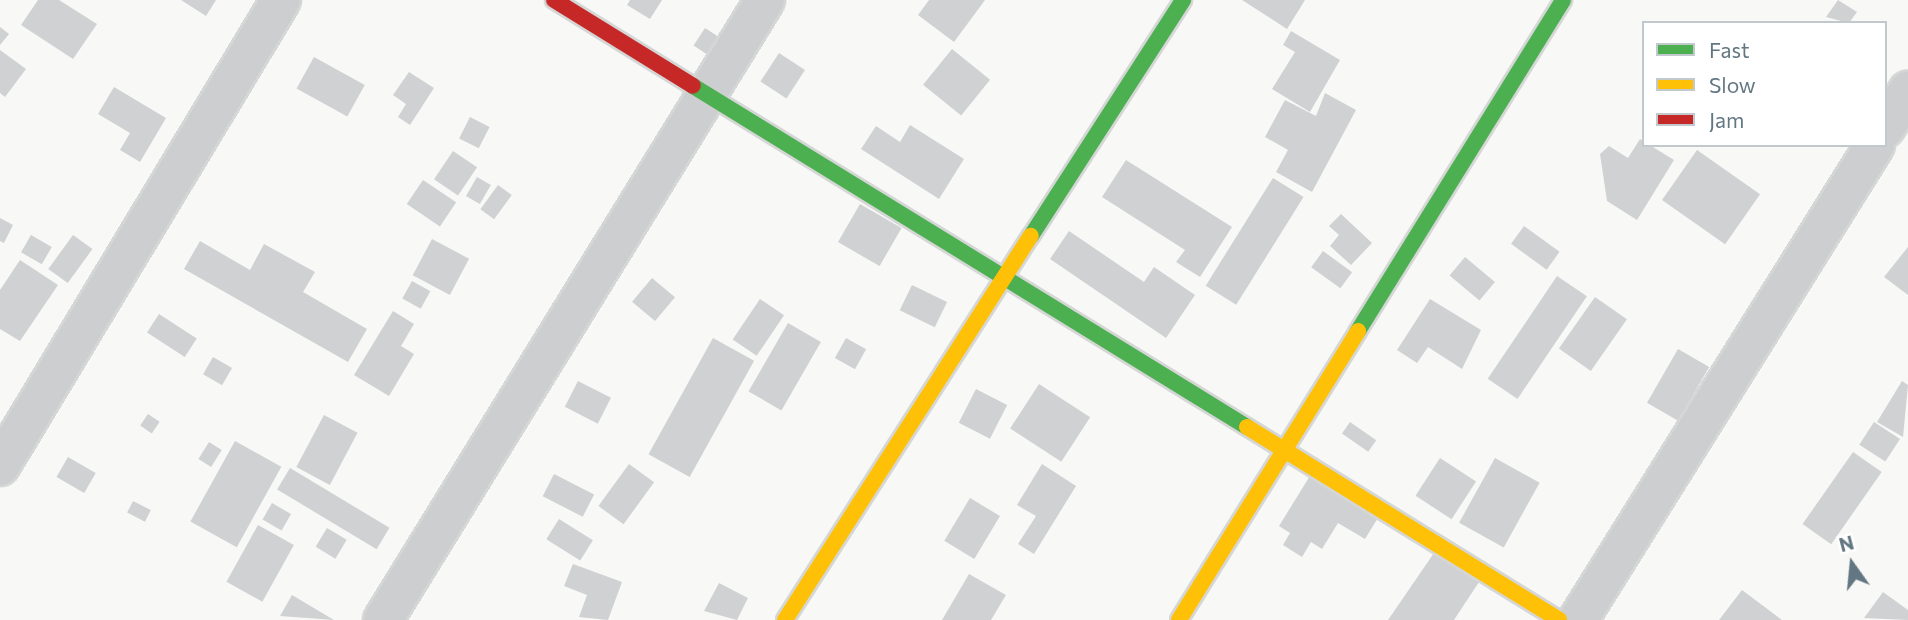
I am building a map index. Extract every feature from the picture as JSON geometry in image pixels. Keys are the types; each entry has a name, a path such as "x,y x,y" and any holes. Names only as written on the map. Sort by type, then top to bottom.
{"street":[{"path":"0,466 281,0"},
{"path":"555,0 1005,281 1559,620"},
{"path":"383,620 765,0"},
{"path":"785,620 1183,0"},
{"path":"1179,620 1563,0"},
{"path":"1887,125 1908,91"},
{"path":"1578,620 1874,147"}],"building":[{"path":"38,0 59,0 97,24 73,59 21,25"},
{"path":"181,0 216,0 206,16"},
{"path":"630,0 662,0 650,19 627,5"},
{"path":"929,0 985,0 954,42 918,15"},
{"path":"1242,0 1305,0 1287,29"},
{"path":"1838,0 1857,12 1850,21 1826,17"},
{"path":"0,27 9,34 0,45"},
{"path":"705,28 725,41 714,59 694,46"},
{"path":"1291,31 1340,60 1310,112 1272,89 1295,52 1283,45"},
{"path":"952,49 990,80 961,116 923,85"},
{"path":"0,50 26,69 5,97 0,93"},
{"path":"779,53 805,70 786,98 760,82"},
{"path":"314,57 365,85 347,117 297,88"},
{"path":"409,72 434,88 410,125 398,117 406,104 393,95"},
{"path":"114,87 166,118 140,162 120,150 130,133 98,114"},
{"path":"1325,93 1356,110 1312,192 1276,172 1288,150 1265,137 1285,100 1316,116"},
{"path":"470,117 490,127 479,148 459,138"},
{"path":"910,125 964,159 939,199 861,149 876,126 900,142"},
{"path":"1640,139 1642,147 1653,147 1674,160 1637,220 1607,201 1600,154 1609,146 1628,158"},
{"path":"1697,150 1760,194 1725,244 1662,200"},
{"path":"453,151 477,167 458,195 434,179"},
{"path":"1126,160 1232,227 1200,277 1176,262 1185,250 1102,197"},
{"path":"477,177 491,185 480,204 466,196"},
{"path":"1273,178 1304,197 1236,305 1206,286"},
{"path":"423,180 456,202 440,226 407,204"},
{"path":"498,185 512,195 494,219 480,209"},
{"path":"860,204 902,228 880,266 838,242"},
{"path":"1341,214 1372,243 1351,265 1330,246 1339,235 1329,226"},
{"path":"0,218 13,225 4,243 0,241"},
{"path":"1524,226 1560,252 1547,270 1511,244"},
{"path":"1069,231 1144,282 1154,267 1195,295 1166,338 1050,259"},
{"path":"31,235 52,247 42,264 21,252"},
{"path":"73,235 92,249 68,283 48,269"},
{"path":"432,239 469,259 450,295 413,275"},
{"path":"200,241 250,270 264,244 315,272 303,292 367,329 348,362 184,269"},
{"path":"1908,247 1908,295 1884,277"},
{"path":"1323,251 1352,272 1340,288 1311,267"},
{"path":"1465,257 1495,282 1479,300 1450,275"},
{"path":"20,260 58,285 20,341 0,329 0,290"},
{"path":"1557,276 1587,296 1518,399 1488,379"},
{"path":"652,278 675,297 655,321 632,302"},
{"path":"412,281 430,291 421,309 402,298"},
{"path":"912,285 947,302 935,327 900,310"},
{"path":"1595,297 1627,319 1591,371 1559,349"},
{"path":"760,299 784,315 757,356 733,340"},
{"path":"1430,299 1481,330 1462,369 1428,347 1417,363 1397,350"},
{"path":"393,311 414,324 401,346 414,354 389,396 354,375"},
{"path":"159,314 197,339 185,357 147,332"},
{"path":"788,323 821,342 781,410 748,391"},
{"path":"713,338 754,361 690,477 649,454"},
{"path":"846,338 866,349 855,369 835,358"},
{"path":"1678,349 1709,367 1678,421 1647,403"},
{"path":"213,357 232,368 222,385 203,374"},
{"path":"578,381 611,398 598,424 565,407"},
{"path":"1902,381 1908,385 1903,437 1877,422"},
{"path":"1039,384 1090,417 1061,462 1010,428"},
{"path":"976,389 1007,405 990,439 959,423"},
{"path":"148,414 160,422 152,433 140,426"},
{"path":"324,415 358,433 330,485 296,467"},
{"path":"1350,422 1376,440 1368,452 1342,433"},
{"path":"1874,422 1900,439 1885,462 1859,445"},
{"path":"235,441 281,467 237,547 190,521"},
{"path":"209,442 222,450 211,467 198,459"},
{"path":"1853,452 1882,472 1831,544 1803,524"},
{"path":"68,457 96,473 84,493 56,477"},
{"path":"1440,458 1476,481 1452,519 1415,496"},
{"path":"1495,458 1540,483 1504,547 1459,523"},
{"path":"629,464 654,482 624,524 598,506"},
{"path":"1042,464 1076,486 1034,554 1018,544 1036,516 1017,505"},
{"path":"290,468 389,528 377,549 277,489"},
{"path":"1313,471 1381,513 1365,539 1338,523 1322,549 1311,542 1302,557 1283,545 1290,533 1279,526"},
{"path":"554,474 594,494 583,517 543,496"},
{"path":"970,498 1000,516 974,559 944,541"},
{"path":"133,501 151,510 145,522 127,513"},
{"path":"272,503 291,514 282,530 262,519"},
{"path":"559,519 593,540 580,561 546,539"},
{"path":"258,525 294,545 262,602 226,582"},
{"path":"327,528 347,540 335,559 316,547"},
{"path":"1434,553 1479,582 1454,620 1388,620"},
{"path":"573,564 622,582 608,620 579,617 587,595 564,586"},
{"path":"969,574 1006,595 991,620 942,620"},
{"path":"719,583 748,598 737,620 704,611"},
{"path":"1742,590 1782,620 1719,620"},
{"path":"1883,592 1908,610 1908,620 1864,618"},
{"path":"292,595 334,620 280,616"}],"traffic: fast":[{"path":"1031,236 1183,0"},
{"path":"1358,331 1563,0"},
{"path":"693,86 1247,427"}],"traffic: slow":[{"path":"785,620 1031,236"},
{"path":"1179,620 1358,331"},
{"path":"1247,427 1559,620"}],"traffic: jam":[{"path":"554,0 693,86"}]}
